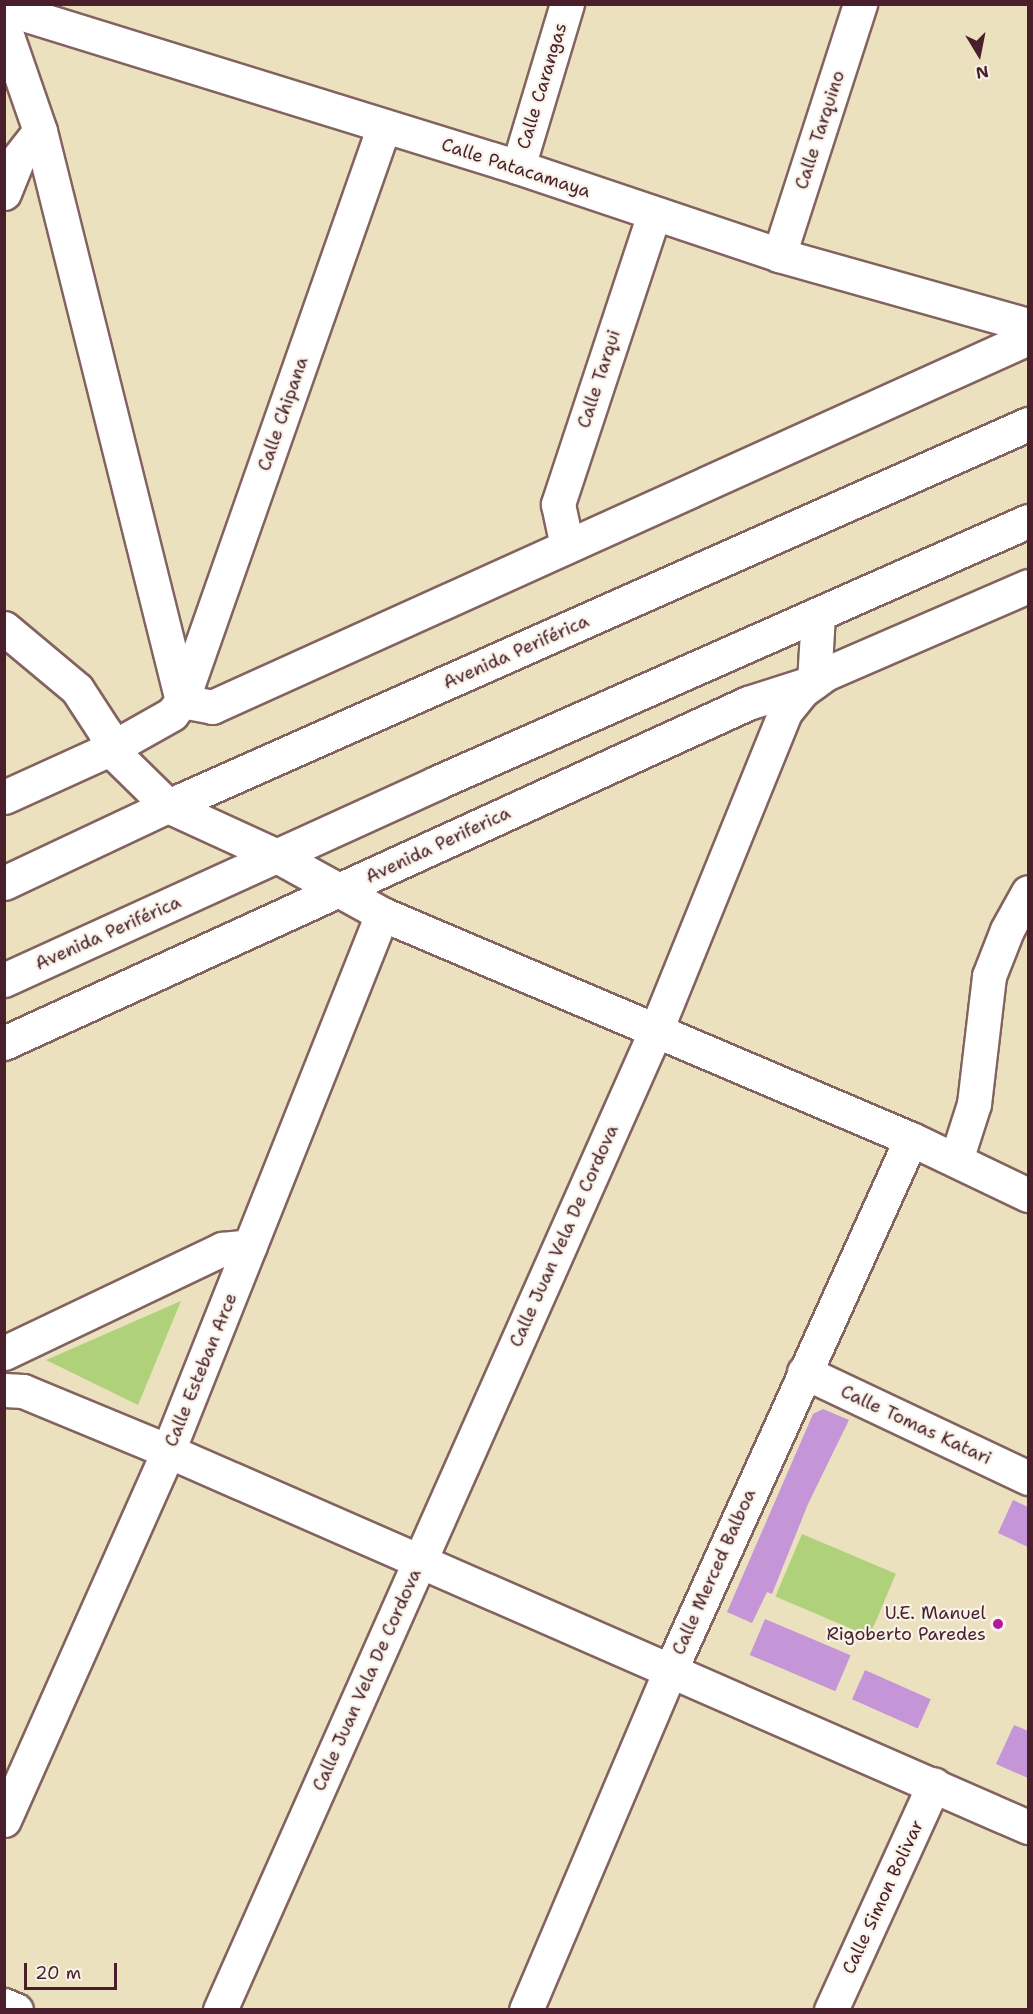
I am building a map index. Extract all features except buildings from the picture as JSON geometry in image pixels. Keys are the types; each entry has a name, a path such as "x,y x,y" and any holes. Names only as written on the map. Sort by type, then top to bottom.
{"street":[{"name":"Calle Carangas","path":"518,167 567,4"},
{"name":"Calle Tarquino","path":"780,255 860,4"},
{"name":"Calle Patacamaya","path":"4,8 518,167 780,255 1029,325"},
{"path":"4,27 40,132 182,701"},
{"name":"Calle Chipana","path":"182,701 384,126"},
{"path":"4,194 17,159 40,132"},
{"name":"Calle Tarqui","path":"567,546 558,504 654,213"},
{"path":"182,701 212,707 1029,338"},
{"name":"Avenida Periférica","path":"4,883 168,806 1029,424"},
{"name":"Avenida Periférica","path":"4,980 1029,521"},
{"name":"Calle Juan Vela De Cordova","path":"220,2010 656,1030 772,736 785,712 814,682 861,656 1029,586"},
{"path":"814,682 818,614"},
{"path":"4,628 77,689 105,732 110,749 168,806 278,856 382,914 911,1139 1029,1195"},
{"name":"Avenida Periferica","path":"4,1043 748,703 814,682"},
{"path":"4,797 110,749 172,714 182,701"},
{"path":"956,1160 974,1104 989,976 1007,930 1029,892"},
{"name":"Calle Esteban Arce","path":"4,1820 168,1451 382,914"},
{"name":"Calle Merced Balboa","path":"526,2010 670,1671 911,1139"},
{"path":"4,1353 222,1249 250,1246"},
{"name":"Calle Tomas Katari","path":"804,1372 1029,1478"},
{"path":"4,1390 23,1391 168,1451 419,1563 1029,1827"},
{"name":"Calle Simon Bolivar","path":"831,2010 934,1784"},
{"path":"4,2005 16,2010"}],"green space":[{"path":"181,1301 138,1405 46,1360"},
{"path":"802,1534 896,1574 869,1636 775,1597"}],"place":[{"name":"U.E. Manuel Rigoberto Paredes","path":"998,1624"}]}
